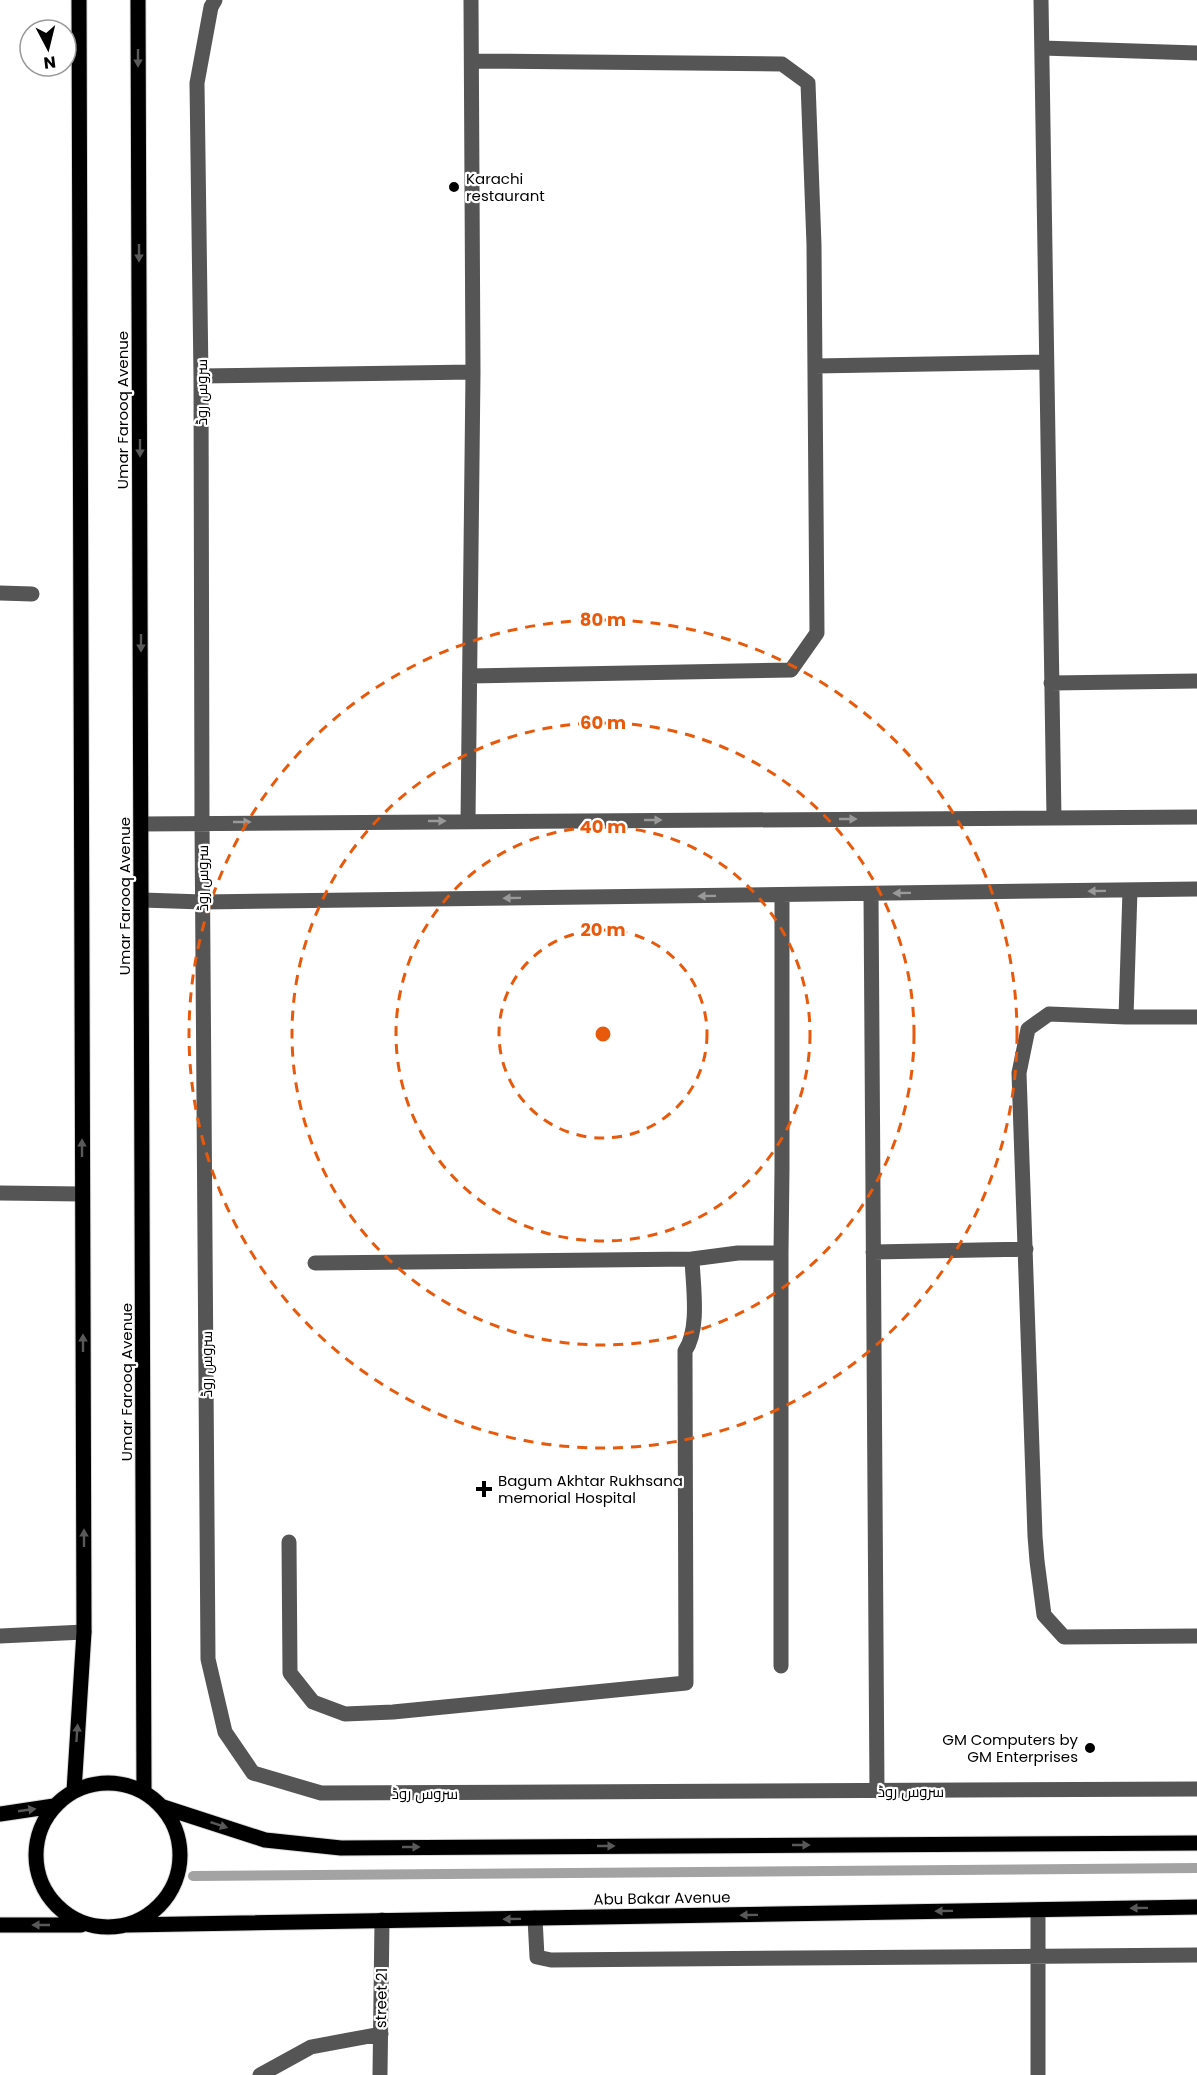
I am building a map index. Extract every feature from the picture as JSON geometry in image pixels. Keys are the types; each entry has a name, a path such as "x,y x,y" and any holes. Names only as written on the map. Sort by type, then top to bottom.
{"main road":[{"path":"74,1791 84,1632 79,0"},
{"name":"Umar Farooq Avenue","path":"138,0 144,1792"},
{"path":"0,1925 104,1927 127,1925 149,1914 167,1898 178,1876 181,1852 176,1828 163,1807 144,1792 121,1783 97,1783 74,1791 54,1806 41,1826 35,1848 37,1871 46,1893 61,1911 81,1925"},
{"path":"0,1814 54,1806"},
{"path":"163,1807 265,1840 341,1848 1197,1843"},
{"name":"Abu Bakar Avenue","path":"127,1925 1197,1907"}],"street":[{"name":"سروس روڈ","path":"215,0 211,7 196,83 201,376 202,902 208,1659 225,1732 253,1773 321,1793 1197,1789"},
{"path":"468,821 473,372 471,0"},
{"path":"1041,0 1054,818"},
{"path":"1042,48 1197,53"},
{"path":"470,676 791,670 817,633 814,245 808,83 782,64 472,60"},
{"path":"815,366 1047,362"},
{"path":"201,376 473,372"},
{"path":"0,593 32,594"},
{"path":"1052,683 1197,681"},
{"path":"142,824 1197,817"},
{"path":"142,900 202,902 1197,889"},
{"path":"1126,1017 1130,890"},
{"path":"871,894 877,1791"},
{"path":"781,1666 782,895"},
{"path":"1197,1017 1049,1014 1028,1029 1019,1073 1036,1553 1044,1615 1064,1637 1197,1636"},
{"path":"0,1193 82,1194"},
{"path":"873,1252 1026,1248"},
{"path":"315,1263 692,1259 738,1252 780,1253"},
{"path":"289,1542 290,1673 313,1702 345,1714 393,1712 686,1683 685,1351 692,1341 693,1328 692,1259"},
{"path":"0,1636 84,1632"},
{"path":"1038,1910 1038,2075"},
{"path":"535,1918 537,1957 551,1960 1197,1955"},
{"name":"street 21","path":"380,2075 382,1920"},
{"path":"260,2075 311,2047 381,2034"}],"waterway":[{"path":"193,1876 1197,1868"}],"place":[{"name":"Karachi restaurant","path":"454,187"},
{"name":"Bagum Akhtar Rukhsana memorial Hospital","path":"484,1489"},
{"name":"GM Computers by GM Enterprises","path":"1090,1748"}]}
